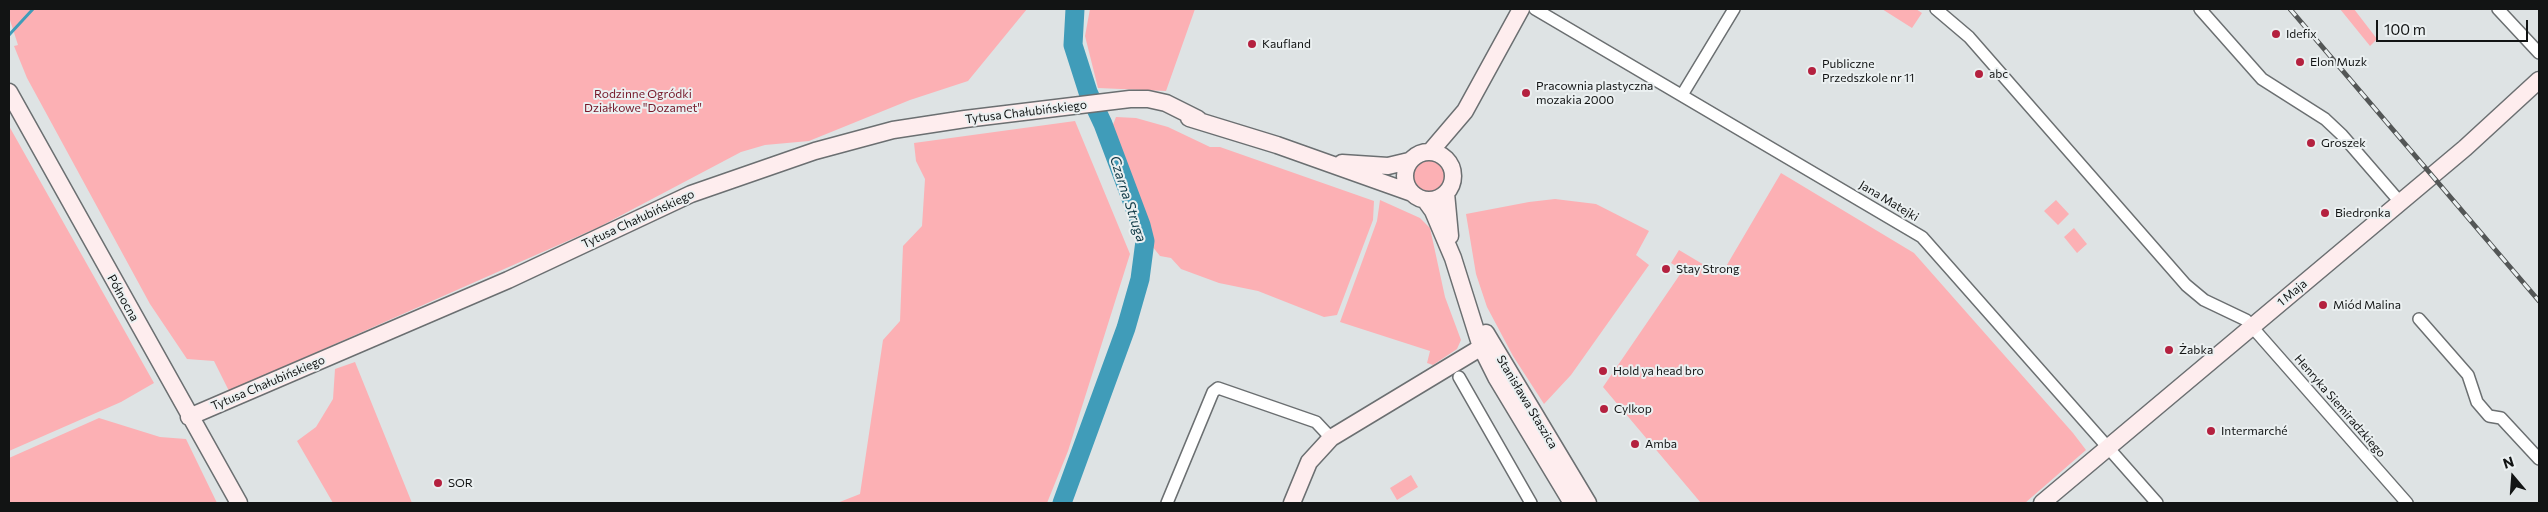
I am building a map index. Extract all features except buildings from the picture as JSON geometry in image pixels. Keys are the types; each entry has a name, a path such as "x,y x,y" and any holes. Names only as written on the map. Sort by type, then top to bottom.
{"street":[{"path":"1451,165 1440,154 1430,152 1418,154 1409,161 1405,179 1418,196 1432,200 1446,193 1453,180 1451,165 1452,149 1465,111 1521,9"},
{"name":"Jana Matejki","path":"1535,9 1922,237 2108,450 2157,503"},
{"path":"1682,95 1734,9"},
{"name":"Henryka Siemiradzkiego","path":"1936,9 1969,37 2186,285 2204,300 2240,316 2252,327 2407,503"},
{"path":"2200,9 2262,79 2325,119 2342,135 2400,202"},
{"path":"2498,9 2539,52"},
{"name":"1 Maja","path":"2042,503 2108,450 2465,148 2539,80"},
{"name":"Północna","path":"9,92 238,503"},
{"name":"Tytusa Chałubińskiego","path":"190,416 508,280 716,184 815,151 890,130 964,119 1148,99 1166,103 1198,119 1324,161 1418,196"},
{"path":"1430,152 1465,111"},
{"name":"Tytusa Chałubińskiego","path":"1324,161 1388,166 1409,161"},
{"name":"Stanisława Staszica","path":"1446,193 1453,258"},
{"name":"Stanisława Staszica","path":"1418,196 1433,211 1453,258 1467,301 1486,344 1496,377 1572,503"},
{"path":"2419,320 2468,374 2477,402 2489,416 2501,418 2539,459"},
{"path":"1292,503 1309,462 1331,438 1486,344"},
{"name":"Stanisława Staszica","path":"1486,344 1588,503"},
{"path":"1459,378 1530,503"},
{"path":"1167,503 1213,392 1218,388 1316,422 1331,438"}],"green space":[{"name":"Rodzinne Ogródki Działkowe \"Dozamet\"","path":"9,9 1027,9 968,81 910,100 809,141 765,145 741,152 599,227 229,391 214,361 187,359 150,304 27,78 14,46 18,45 9,17"},
{"path":"1090,9 1195,9 1166,91 1098,88 1085,36"},
{"path":"1882,9 1916,9 1922,13 1912,28"},
{"path":"2340,9 2354,9 2377,39 2370,46"},
{"path":"1116,117 1136,118 1168,127 1210,147 1220,147 1374,201 1373,220 1337,315 1324,317 1258,291 1219,283 1181,269 1171,258 1160,256 1152,246 1149,228 1122,163 1112,127"},
{"path":"1075,121 1130,254 1068,451 1047,503 837,503 860,494 883,340 900,321 903,246 922,226 925,179 916,161 914,143"},
{"path":"9,126 154,383 121,402 9,451"},
{"path":"1429,157 1442,163 1448,176 1442,189 1429,195 1416,189 1410,176 1416,163"},
{"path":"1781,173 1914,253 2086,450 2025,503 1701,503 1603,387 1683,270 1671,263 1679,250 1721,275"},
{"path":"1555,199 1596,204 1649,231 1636,255 1649,265 1571,375 1544,404 1513,356 1487,307 1476,274 1466,214"},
{"path":"1380,200 1420,218 1430,228 1445,297 1461,340 1457,349 1433,365 1427,363 1430,351 1340,322 1377,221"},
{"path":"2056,200 2069,214 2058,225 2044,211"},
{"path":"2074,228 2087,244 2077,253 2064,237"},
{"path":"355,362 412,503 333,503 297,441 316,427 333,399 335,369"},
{"path":"99,418 160,437 186,439 217,503 9,503 9,458"},
{"path":"1411,475 1418,487 1397,500 1390,488"}],"waterway":[{"path":"9,35 33,9"},
{"name":"Czarna Struga","path":"1062,503 1126,328 1140,279 1145,241 1141,225 1103,124 1088,92 1073,45 1075,9"}],"railway":[{"path":"2290,9 2539,301"}],"place":[{"name":"Idefix","path":"2276,34"},
{"name":"Kaufland","path":"1252,44"},
{"name":"Elon Muzk","path":"2300,62"},
{"name":"Publiczne Przedszkole nr 11","path":"1812,71"},
{"name":"abc","path":"1979,74"},
{"name":"Pracownia plastyczna mozakia 2000","path":"1526,93"},
{"name":"Groszek","path":"2311,143"},
{"name":"Biedronka","path":"2325,213"},
{"name":"Stay Strong","path":"1666,269"},
{"name":"Miód Malina","path":"2323,305"},
{"name":"Żabka","path":"2169,350"},
{"name":"Hold ya head bro","path":"1603,371"},
{"name":"Cylkop","path":"1604,409"},
{"name":"Intermarché","path":"2211,431"},
{"name":"Amba","path":"1635,444"},
{"name":"SOR","path":"438,483"}]}
